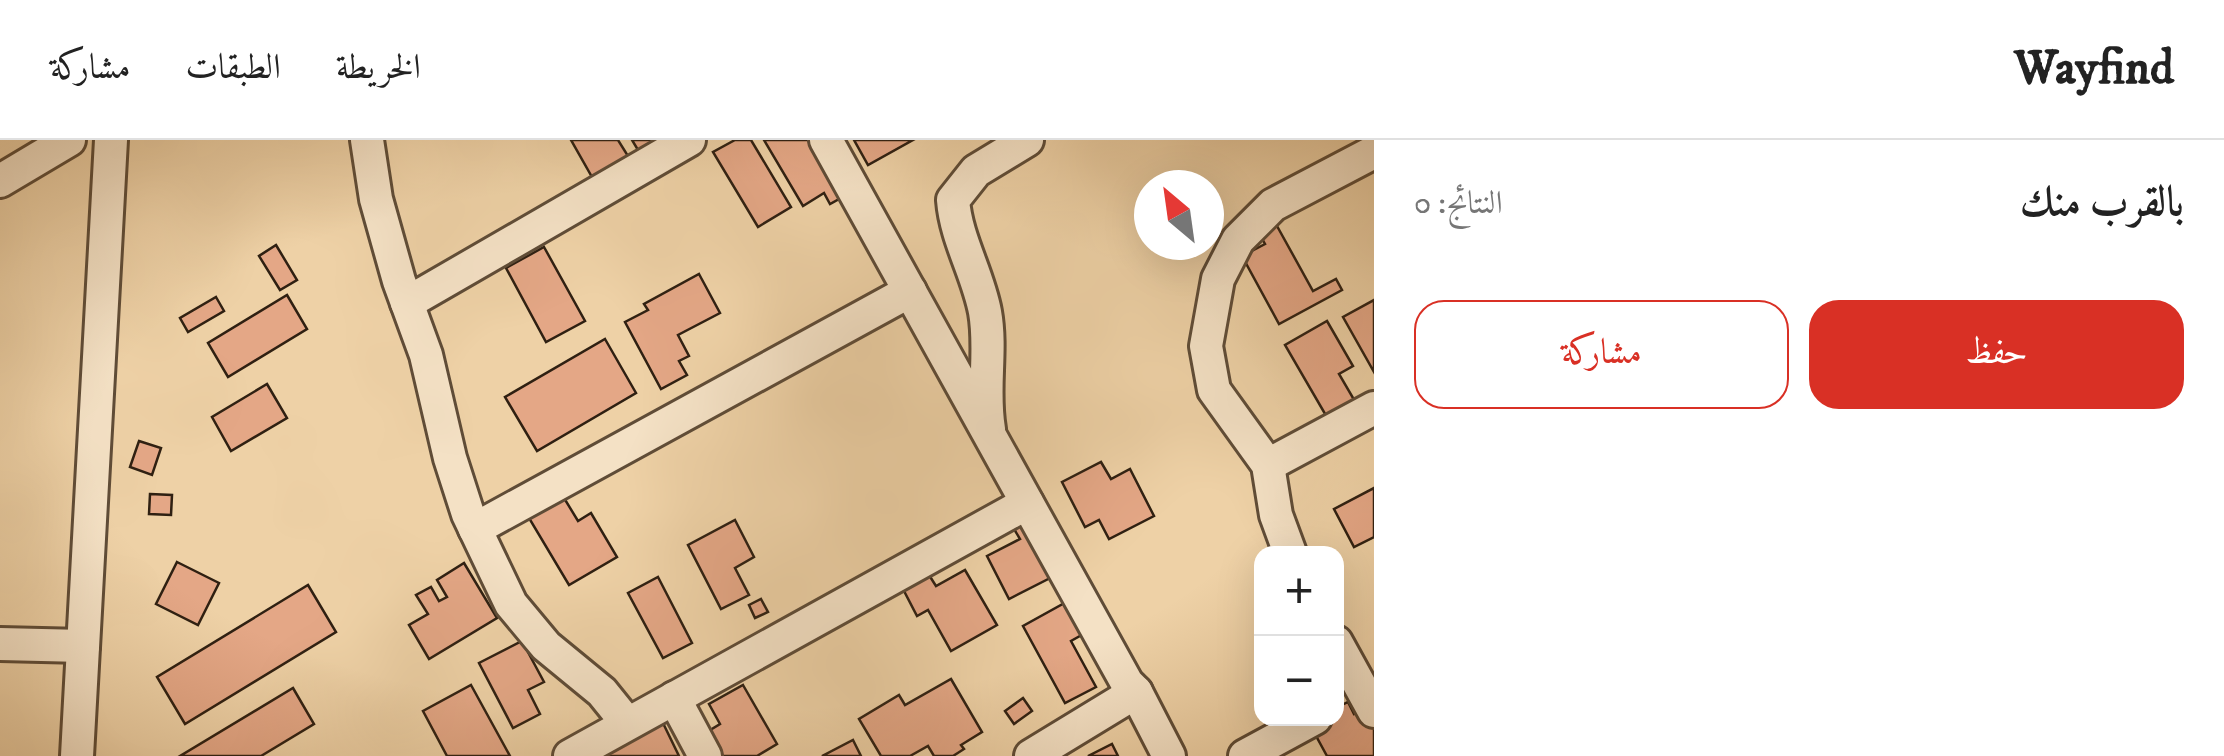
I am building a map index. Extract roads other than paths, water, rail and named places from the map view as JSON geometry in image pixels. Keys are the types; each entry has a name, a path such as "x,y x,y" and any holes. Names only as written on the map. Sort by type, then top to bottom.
{"street":[{"path":"0,181 69,140"},
{"path":"77,756 111,140"},
{"path":"366,140 376,199 426,355 450,458 475,528 511,604 546,646 602,692 627,724"},
{"path":"407,303 689,140"},
{"path":"826,140 1169,756"},
{"path":"991,438 986,408 989,355 985,314 954,218 952,200 976,171 1026,140"},
{"path":"1287,546 1276,515 1268,465 1214,390 1206,346 1218,280 1238,240 1274,204 1374,152"},
{"path":"475,528 910,291"},
{"path":"1268,465 1374,408"},
{"path":"570,756 1027,503"},
{"path":"0,644 83,646"},
{"path":"1344,660 1362,699"},
{"path":"1031,756 1136,692"},
{"path":"674,698 705,756"},
{"path":"1245,756 1300,726"}]}
